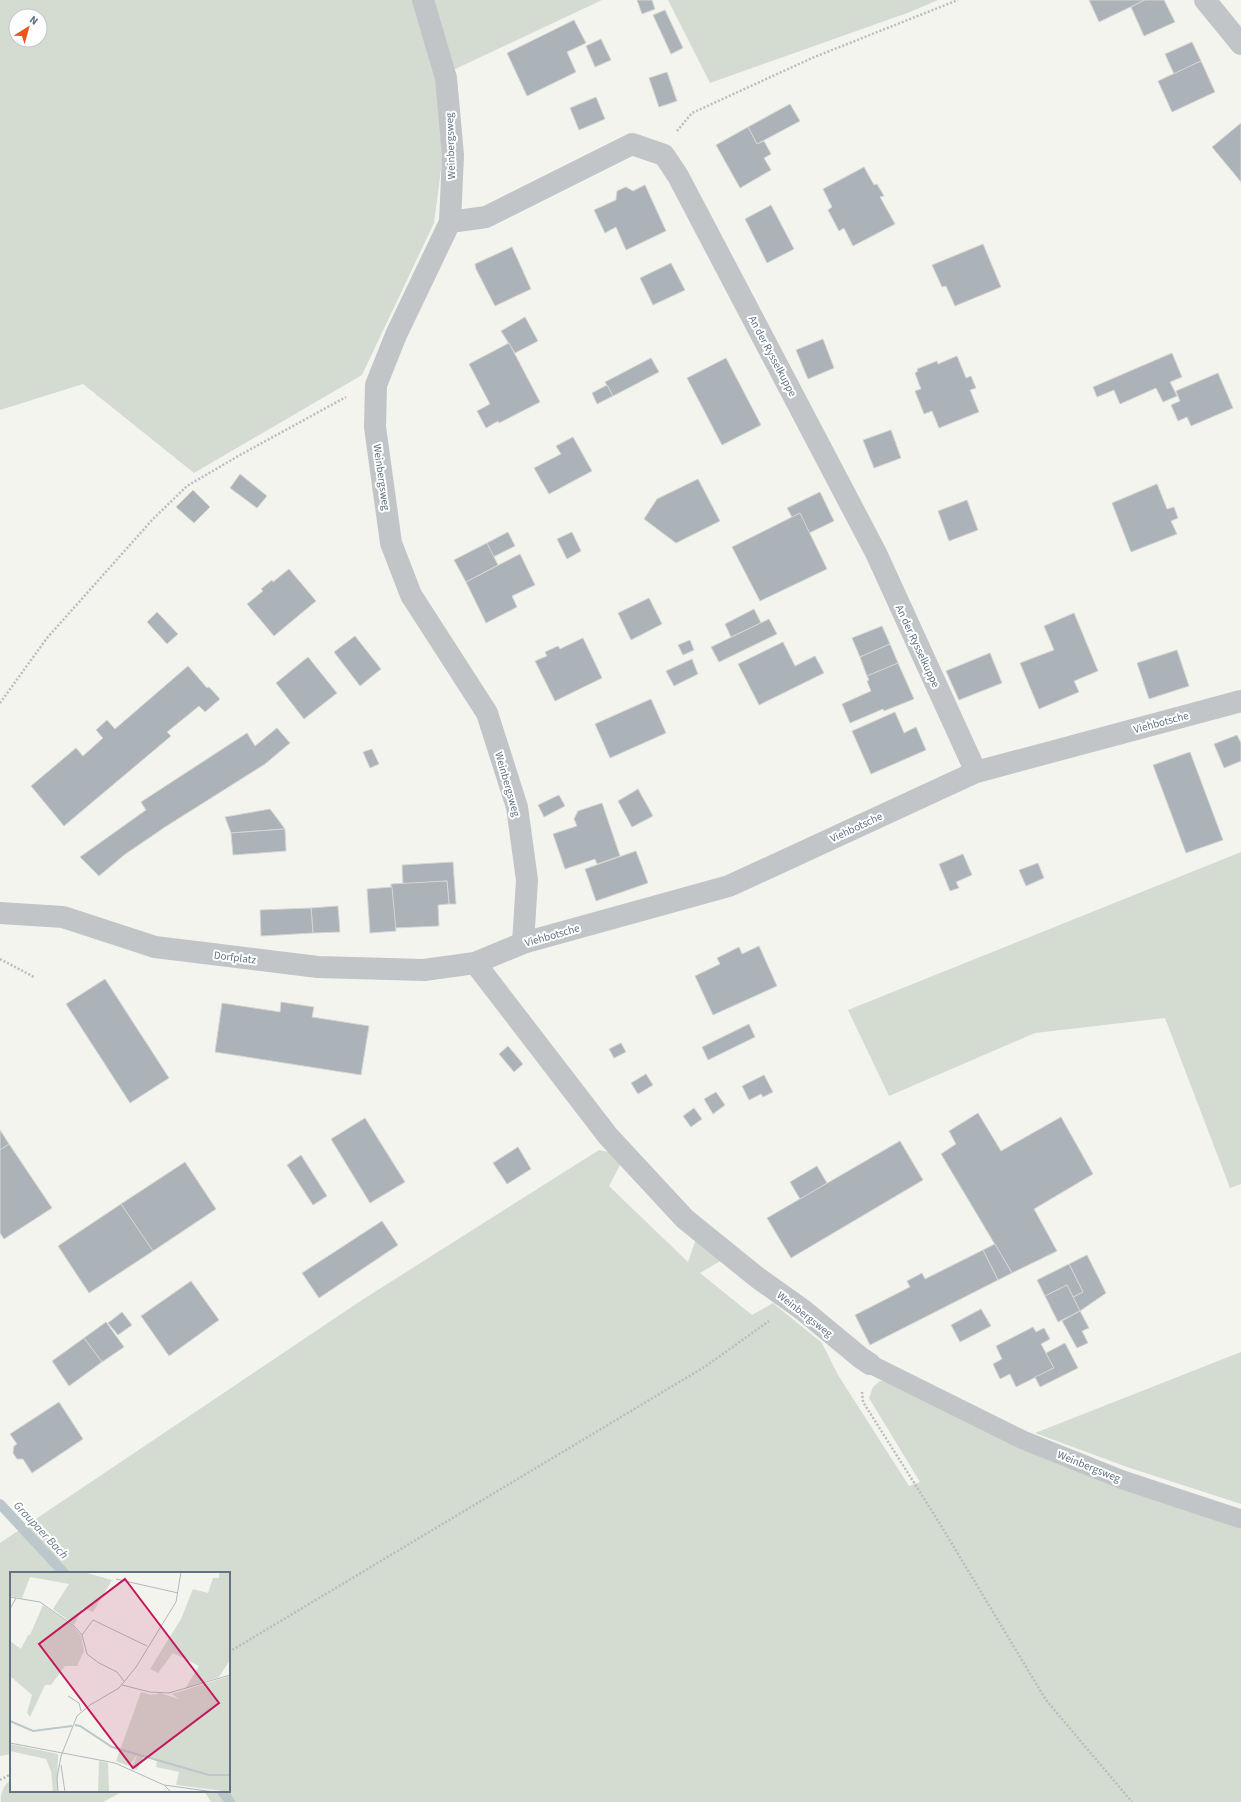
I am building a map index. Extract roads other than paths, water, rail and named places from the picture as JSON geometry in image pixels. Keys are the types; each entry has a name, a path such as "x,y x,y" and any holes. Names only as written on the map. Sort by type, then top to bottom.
{"street":[{"name":"Weinbergsweg","path":"422,0 446,78 453,156 450,222 396,335 376,385 375,428 391,543 411,595 487,713 517,807 527,880 523,943"},
{"path":"1205,0 1241,44"},
{"name":"An der Rysselkuppe","path":"450,222 486,217 632,144 664,155 678,176 876,553 976,772"},
{"name":"Viehbotsche","path":"475,963 523,943 729,886 976,772 1241,701"},
{"name":"Dorfplatz","path":"0,913 62,917 155,947 318,967 424,970 475,963"},
{"name":"Weinbergsweg","path":"475,963 608,1136 685,1219 758,1278 802,1310 866,1361"}],"lane":[{"name":"Weinbergsweg","path":"866,1361 1023,1440 1122,1480 1241,1519"}],"waterway":[{"name":"Graupaer Bach","path":"0,1504 63,1572"},
{"name":"Graupaer Bach","path":"223,1792 230,1802"}]}
